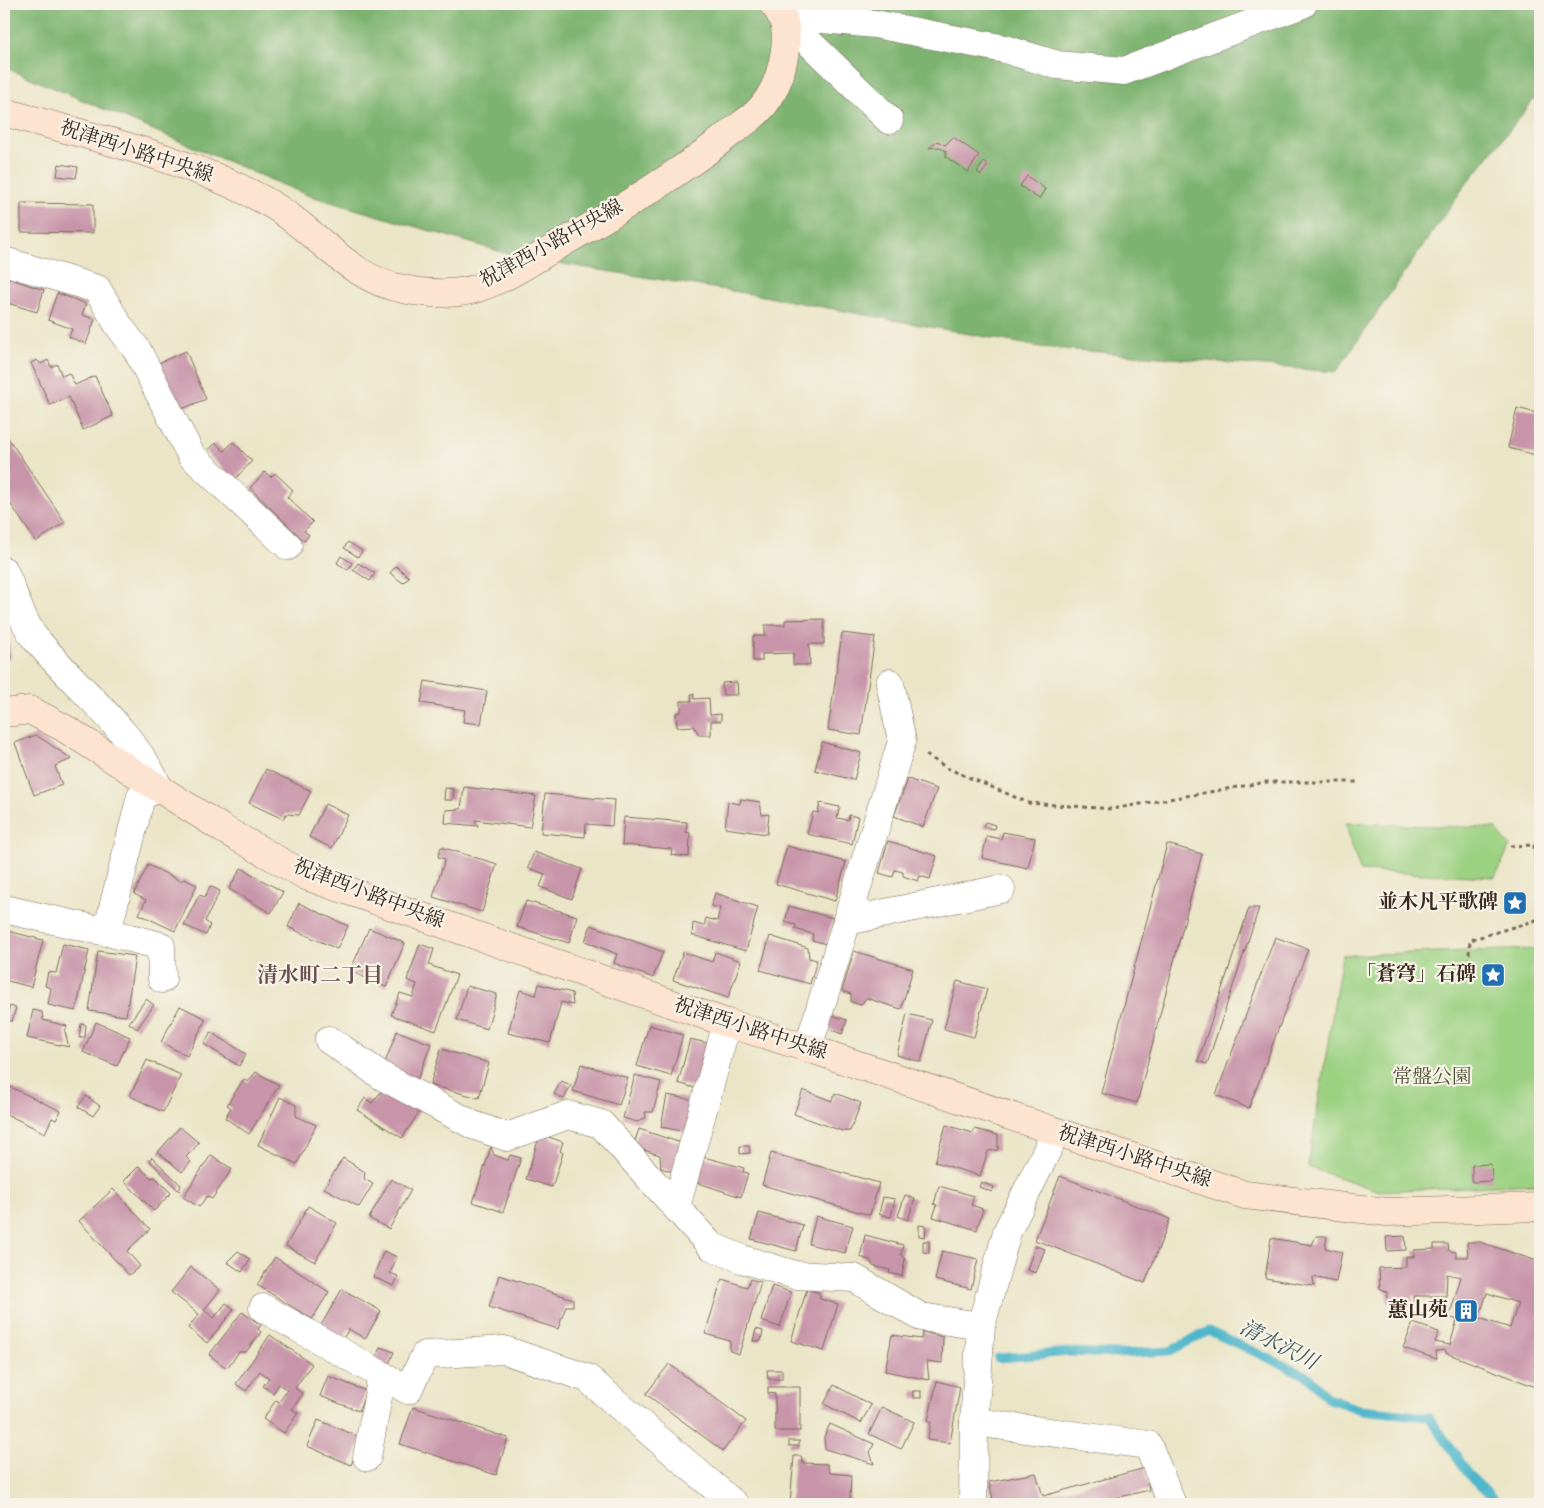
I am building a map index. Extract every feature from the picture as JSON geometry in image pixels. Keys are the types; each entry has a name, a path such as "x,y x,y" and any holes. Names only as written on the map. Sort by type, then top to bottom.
{"main road":[{"name":"祝津西小路中央線","path":"4,112 196,169 274,206 352,266 374,279 400,289 436,294 475,288 546,253 660,184 762,108 776,86 782,63 784,38 777,9"},
{"name":"祝津西小路中央線","path":"4,713 30,710 64,728 223,829 306,876 727,1023 808,1048 1245,1195 1387,1212 1540,1207"}],"street":[{"path":"777,9 875,24 1005,49 1057,66 1124,71 1303,4"},
{"path":"777,9 889,120"},
{"path":"4,261 97,289 119,326 137,350 191,455 288,546"},
{"path":"4,572 33,636 104,711 149,765 160,788 141,796 107,932"},
{"path":"808,1048 902,741 890,683"},
{"path":"847,921 1001,889"},
{"path":"4,909 160,946 162,979"},
{"path":"676,1207 727,1023"},
{"path":"329,1040 382,1076 473,1125 507,1137 568,1115 601,1124 711,1246 742,1259 795,1275 854,1278 921,1317 981,1326"},
{"path":"973,1504 974,1422 981,1326 1007,1232 1056,1132"},
{"path":"263,1308 408,1390 424,1355 504,1350 587,1378 734,1504"},
{"path":"367,1457 382,1375"},
{"path":"974,1422 1148,1445 1172,1504"}],"path":[{"path":"902,741 949,768 1029,803 1112,809 1266,782 1360,782"},
{"path":"1468,970 1470,940 1540,919 1534,845 1510,846"}],"green space":[{"path":"4,4 1540,4 1540,92 1460,192 1336,372 1040,347 763,296 519,257 307,195 4,67"},
{"path":"1345,823 1495,828 1510,846 1495,877 1360,871"},
{"name":"常盤公園","path":"1540,949 1540,1184 1379,1191 1308,1167 1342,955"}],"building":[{"path":"953,137 979,155 968,172 946,157 946,151 939,147 929,148 937,141 945,145"},
{"path":"984,162 988,165 981,175 977,172"},
{"path":"59,164 78,167 76,178 57,176"},
{"path":"1027,176 1045,189 1039,199 1020,186"},
{"path":"21,203 93,204 93,233 21,232"},
{"path":"4,277 44,290 37,312 4,302"},
{"path":"57,293 86,304 82,315 95,319 86,344 69,337 72,329 48,320"},
{"path":"186,351 206,399 177,411 156,364"},
{"path":"37,360 41,364 48,360 51,367 57,364 62,376 69,373 75,385 95,376 113,416 83,430 69,397 50,405 31,363"},
{"path":"1517,408 1540,414 1540,438 1536,455 1508,448"},
{"path":"4,432 65,522 36,542 4,494"},
{"path":"233,442 252,461 234,480 206,452 216,443 224,451"},
{"path":"265,472 271,477 275,473 293,490 287,497 313,522 304,531 309,535 304,541 250,488"},
{"path":"348,542 362,551 358,557 344,548"},
{"path":"341,556 352,563 348,570 337,563"},
{"path":"358,563 375,573 370,581 353,570"},
{"path":"396,566 409,577 403,583 390,573"},
{"path":"824,619 824,644 809,644 810,665 793,665 793,653 762,654 762,661 753,661 753,636 765,636 765,625 785,625 785,620"},
{"path":"6,625 11,658 4,660 4,626"},
{"path":"842,633 875,637 861,735 828,730"},
{"path":"425,681 487,691 481,724 463,722 465,710 421,703"},
{"path":"737,682 738,695 723,695 722,683"},
{"path":"691,694 694,694 694,699 709,698 710,715 721,714 721,721 711,721 711,735 699,735 694,726 677,727 676,713 681,712 681,701 692,701"},
{"path":"36,735 72,759 55,766 62,785 34,795 15,743"},
{"path":"822,742 861,753 854,780 815,770"},
{"path":"266,769 311,791 299,815 286,814 283,819 249,803"},
{"path":"908,779 937,789 923,827 894,816"},
{"path":"464,787 536,796 530,827 475,820 478,826 445,823 446,810 461,809"},
{"path":"445,788 454,789 453,800 444,800"},
{"path":"545,794 614,800 612,826 586,824 585,837 541,833"},
{"path":"741,799 760,802 762,815 769,814 767,834 725,828 728,802 740,804"},
{"path":"820,803 840,807 837,818 848,820 849,815 858,817 852,844 807,834 813,812 818,813"},
{"path":"325,804 348,815 332,848 309,837"},
{"path":"624,817 687,822 686,832 690,833 689,857 671,855 672,849 622,845"},
{"path":"985,822 995,825 994,829 983,827"},
{"path":"1003,832 1035,838 1028,868 982,858 987,836 1001,839"},
{"path":"888,841 937,856 930,879 920,876 918,881 903,876 903,872 895,870 893,877 879,873"},
{"path":"1167,844 1202,854 1137,1103 1101,1093"},
{"path":"787,846 846,862 835,901 776,884"},
{"path":"441,847 497,864 482,912 433,897 445,859 438,857"},
{"path":"534,852 582,869 572,899 540,887 545,874 528,868"},
{"path":"148,865 181,881 184,879 197,885 175,931 139,914 146,900 134,894"},
{"path":"241,868 283,892 271,913 229,889"},
{"path":"210,886 220,891 205,921 210,925 206,935 184,925 199,895 205,897"},
{"path":"715,893 758,907 746,951 692,935 693,923 704,926 706,918 717,921 720,908 711,906"},
{"path":"526,901 577,916 569,943 517,927"},
{"path":"299,903 348,926 337,949 288,927"},
{"path":"789,906 833,918 826,944 812,940 813,934 795,929 796,925 785,922"},
{"path":"1249,908 1259,908 1207,1064 1198,1061"},
{"path":"591,925 663,952 653,978 614,963 617,954 585,941"},
{"path":"369,928 405,943 386,987 350,971"},
{"path":"8,931 43,940 31,987 4,980 4,950"},
{"path":"770,936 808,948 809,958 817,960 810,984 760,970"},
{"path":"1275,937 1308,949 1249,1108 1216,1095"},
{"path":"63,944 89,950 76,1011 48,1005 51,988 45,986 48,972 56,973"},
{"path":"420,944 434,949 429,965 457,975 436,1031 391,1015 400,993 413,997 417,984 407,980"},
{"path":"98,951 135,956 126,1016 89,1011"},
{"path":"854,951 913,969 901,1009 866,998 861,1005 851,1002 851,994 842,991"},
{"path":"683,952 712,962 715,952 741,961 728,998 673,980"},
{"path":"957,981 987,989 974,1037 944,1029"},
{"path":"539,984 572,993 573,1005 561,1002 550,1043 508,1033 520,990 536,995"},
{"path":"467,986 497,994 487,1029 457,1020"},
{"path":"146,999 154,1005 137,1029 129,1023"},
{"path":"10,1006 16,1008 12,1021 5,1022"},
{"path":"180,1006 206,1019 187,1056 161,1042"},
{"path":"33,1010 42,1012 43,1020 67,1026 65,1032 69,1047 27,1038"},
{"path":"825,1013 847,1020 842,1034 821,1026"},
{"path":"907,1014 932,1020 921,1062 897,1055"},
{"path":"96,1022 130,1037 117,1066 83,1052"},
{"path":"81,1024 86,1025 85,1037 79,1038"},
{"path":"649,1025 683,1035 671,1076 637,1066"},
{"path":"397,1031 431,1044 417,1081 383,1068"},
{"path":"211,1032 246,1054 239,1066 204,1044"},
{"path":"690,1039 707,1043 695,1088 678,1083"},
{"path":"441,1049 489,1063 479,1098 430,1085"},
{"path":"147,1060 181,1075 163,1112 130,1096"},
{"path":"581,1064 628,1078 619,1105 573,1091"},
{"path":"256,1072 279,1085 249,1134 225,1118 231,1108 227,1105 244,1079 248,1082"},
{"path":"635,1075 661,1082 653,1112 645,1112 646,1118 637,1122 623,1118"},
{"path":"561,1081 571,1085 564,1099 554,1094"},
{"path":"4,1084 61,1111 56,1120 52,1118 45,1133 4,1113"},
{"path":"384,1088 421,1109 402,1138 357,1110 365,1098 372,1103"},
{"path":"803,1090 832,1101 835,1093 861,1103 850,1131 842,1131 794,1114"},
{"path":"667,1095 693,1100 687,1132 661,1127"},
{"path":"86,1096 100,1106 93,1116 78,1107"},
{"path":"280,1097 296,1105 296,1116 316,1125 297,1164 258,1145"},
{"path":"946,1125 973,1133 975,1129 998,1135 998,1150 988,1151 980,1176 935,1162"},
{"path":"180,1127 199,1143 186,1157 191,1162 182,1172 158,1152"},
{"path":"639,1129 681,1143 673,1172 661,1168 660,1155 633,1147"},
{"path":"540,1134 563,1142 560,1151 563,1153 552,1187 526,1179"},
{"path":"740,1146 749,1146 750,1153 740,1154"},
{"path":"491,1147 494,1155 508,1160 510,1155 521,1158 503,1212 473,1202"},
{"path":"771,1153 879,1183 870,1215 762,1185"},
{"path":"211,1155 232,1169 212,1199 207,1196 199,1207 183,1197"},
{"path":"700,1156 744,1168 743,1172 748,1173 741,1197 692,1181"},
{"path":"152,1157 181,1185 179,1191 149,1160"},
{"path":"343,1158 365,1172 364,1179 373,1184 359,1207 324,1188"},
{"path":"1491,1164 1492,1181 1472,1182 1472,1165"},
{"path":"139,1166 151,1178 155,1177 171,1193 154,1211 124,1181"},
{"path":"1060,1176 1170,1219 1145,1283 1035,1240"},
{"path":"391,1179 411,1190 389,1229 369,1218"},
{"path":"981,1182 994,1187 992,1192 979,1187"},
{"path":"939,1186 974,1196 971,1205 983,1209 977,1230 933,1217 937,1205 934,1204"},
{"path":"113,1189 150,1229 127,1251 140,1266 129,1275 79,1221"},
{"path":"905,1195 915,1199 908,1220 898,1216"},
{"path":"883,1197 895,1199 891,1217 879,1214"},
{"path":"308,1206 337,1223 315,1262 286,1246"},
{"path":"759,1213 803,1225 796,1251 751,1239"},
{"path":"816,1216 853,1226 845,1253 809,1244"},
{"path":"919,1225 926,1226 925,1237 919,1236"},
{"path":"865,1235 903,1245 901,1255 905,1259 902,1276 889,1273 890,1270 873,1266 870,1260 860,1257"},
{"path":"1316,1236 1327,1236 1325,1248 1342,1252 1336,1282 1313,1277 1314,1286 1265,1278 1271,1238 1312,1245"},
{"path":"1405,1236 1406,1250 1387,1251 1386,1237"},
{"path":"923,1241 929,1241 929,1253 923,1252"},
{"name":"蕙山苑","path":"1467,1242 1480,1242 1540,1262 1540,1364 1536,1387 1446,1353 1445,1350 1436,1351 1437,1359 1403,1348 1413,1323 1439,1332 1435,1342 1450,1345 1457,1320 1449,1317 1461,1277 1447,1274 1446,1296 1413,1296 1414,1304 1387,1303 1387,1292 1380,1288 1379,1268 1406,1267 1406,1257 1414,1257 1414,1250 1434,1249 1434,1244 1448,1244 1449,1251 1456,1252 1456,1257 1468,1257","holes":["1487,1293 1518,1303 1510,1328 1479,1318"]},
{"path":"1035,1246 1045,1249 1036,1273 1027,1270"},
{"path":"238,1251 250,1259 242,1272 227,1262"},
{"path":"384,1251 397,1257 390,1273 398,1276 394,1286 373,1277"},
{"path":"942,1251 978,1259 971,1289 935,1280"},
{"path":"275,1257 329,1292 312,1319 257,1285"},
{"path":"191,1267 220,1290 204,1310 214,1318 226,1303 234,1309 207,1343 188,1328 199,1314 171,1292"},
{"path":"499,1275 573,1299 573,1306 566,1306 558,1329 489,1307"},
{"path":"722,1279 747,1287 750,1279 761,1282 739,1354 730,1351 730,1341 705,1334"},
{"path":"772,1286 791,1292 780,1327 761,1321"},
{"path":"342,1289 381,1311 365,1339 349,1329 342,1340 320,1327"},
{"path":"807,1289 819,1293 820,1299 838,1304 824,1351 791,1341"},
{"path":"242,1312 261,1325 258,1329 261,1332 246,1352 239,1352 227,1368 209,1355"},
{"path":"756,1329 763,1331 761,1341 753,1341"},
{"path":"923,1332 943,1337 942,1363 927,1361 929,1380 885,1371 892,1335 921,1339"},
{"path":"270,1335 312,1364 295,1388 303,1394 292,1409 298,1413 284,1433 263,1419 276,1400 279,1402 287,1390 279,1384 273,1393 263,1386 269,1378 260,1371 246,1391 236,1384"},
{"path":"380,1347 394,1352 388,1366 375,1361"},
{"path":"669,1364 746,1421 723,1451 646,1394"},
{"path":"767,1370 782,1370 782,1379 768,1379"},
{"path":"328,1376 366,1391 359,1411 320,1396"},
{"path":"937,1381 960,1387 950,1443 927,1440 931,1423 928,1421"},
{"path":"834,1385 871,1405 861,1423 824,1404"},
{"path":"768,1387 800,1387 800,1431 775,1431 775,1394 768,1393"},
{"path":"913,1391 921,1391 921,1398 913,1398"},
{"path":"413,1407 508,1438 496,1475 400,1444"},
{"path":"882,1407 914,1422 901,1449 869,1434"},
{"path":"318,1420 362,1438 351,1465 307,1446"},
{"path":"830,1424 874,1444 870,1452 874,1464 825,1449 824,1437"},
{"path":"789,1441 799,1441 799,1446 789,1446"},
{"path":"794,1456 801,1456 803,1463 827,1464 830,1473 851,1475 850,1500 854,1500 855,1504 790,1504"},
{"path":"1145,1468 1149,1490 1090,1504 994,1504 989,1482 1036,1473 1043,1496"}],"waterway":[{"name":"清水沢川","path":"998,1358 1070,1352 1118,1354 1170,1351 1209,1331 1309,1377 1327,1398 1361,1410 1429,1417 1471,1477 1499,1504"}],"place":[{"name":"並木凡平歌碑","path":"1515,903"},
{"name":"「蒼穹」石碑","path":"1493,975"},
{"name":"蕙山苑","path":"1466,1311"}],"district":[{"name":"清水町二丁目","path":"320,977"}]}
